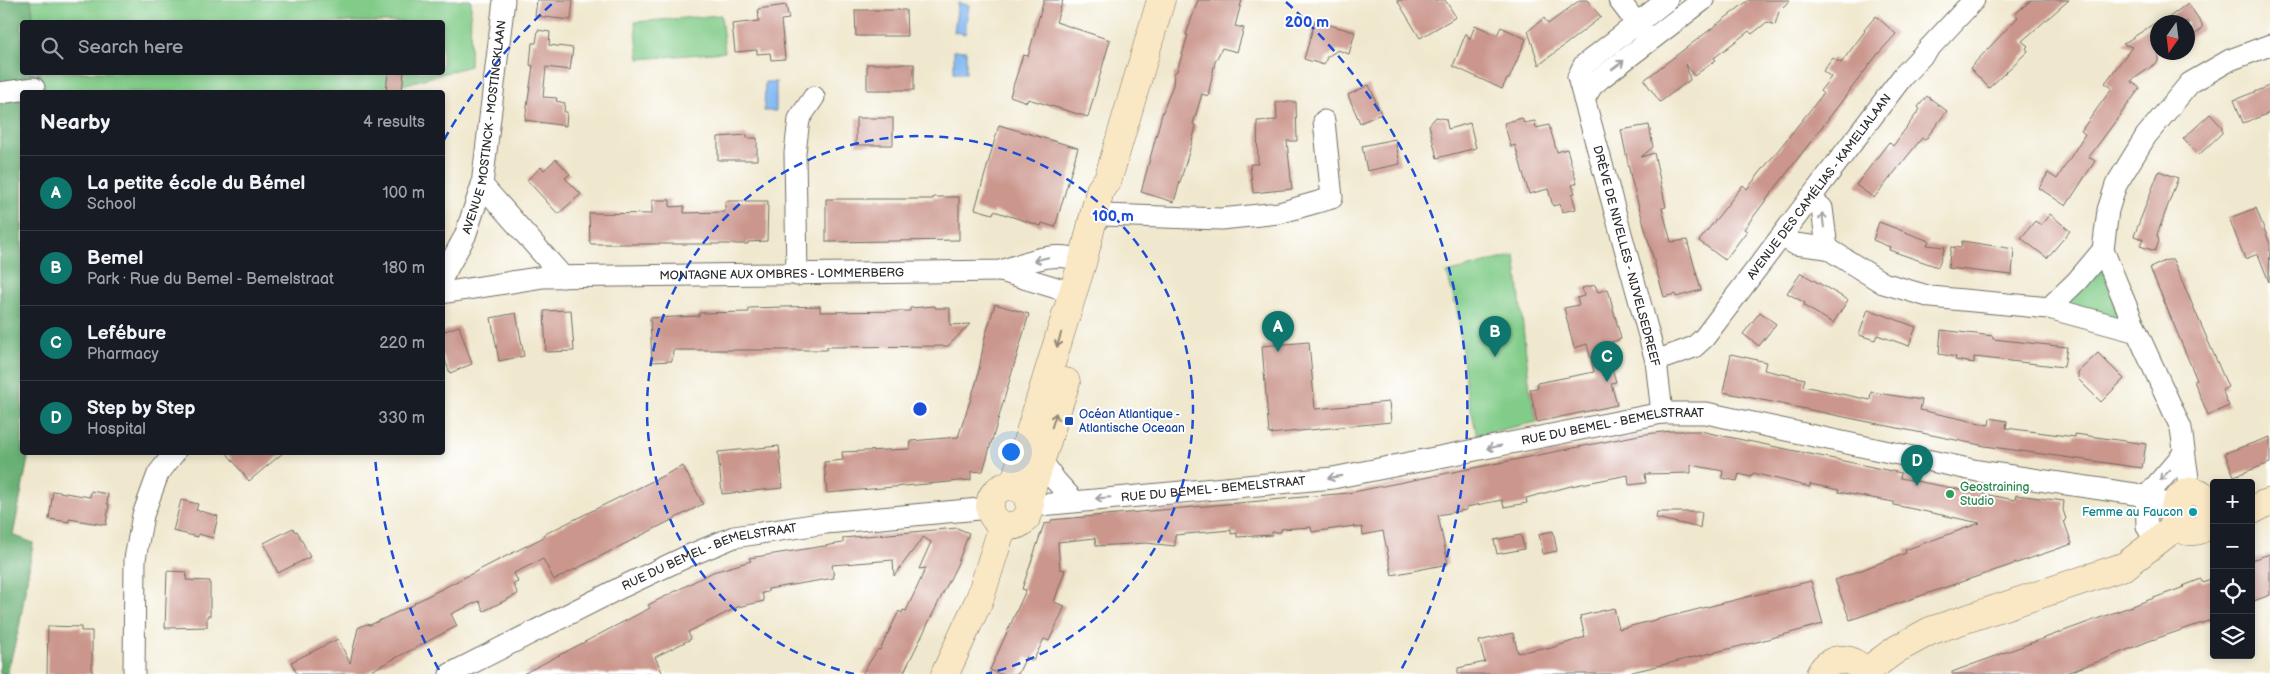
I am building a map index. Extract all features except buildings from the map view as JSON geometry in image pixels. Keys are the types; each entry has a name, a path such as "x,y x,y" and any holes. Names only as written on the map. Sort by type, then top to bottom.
{"street":[{"name":"AVENUE MOSTINCK - MOSTINCKLAAN","path":"445,273 465,236 482,185 504,0"},
{"path":"1024,497 1042,461 1083,278 1100,190 1108,179 1161,0"},
{"path":"1618,0 1650,41"},
{"name":"DRÈVE DE NIVELLES - NIJVELSEDREEF","path":"1662,413 1656,360 1578,77 1580,70 1636,23 1667,0"},
{"path":"1584,99 1592,86 1601,78 1703,0"},
{"name":"AVENUE DES CAMÉLIAS - KAMELIALAAN","path":"1656,360 1694,347 1704,338 1903,76 1964,8 1974,0"},
{"path":"1820,674 1828,664 1844,659 1860,666 1865,673 1897,649 1930,631 2125,566 2198,509 2184,453 2181,428 2137,332 2103,250 2108,210 2116,185 2146,136 2190,83 2230,60 2270,45"},
{"path":"20,90 34,88"},
{"path":"0,93 20,90"},
{"path":"797,275 796,153 800,119 814,97"},
{"path":"1104,214 1221,219 1279,213 1332,198 1324,121"},
{"path":"1024,497 1083,278 1104,214 1109,191 1108,179"},
{"path":"482,185 563,277"},
{"path":"1810,198 1822,208 1827,248"},
{"path":"1782,236 1795,244 1827,248 1883,283 1931,297 2049,308 2137,332"},
{"path":"2049,308 2077,281 2103,250"},
{"name":"MONTAGNE AUX OMBRES - LOMMERBERG","path":"1001,271 1044,257 1065,255 1083,278"},
{"name":"MONTAGNE AUX OMBRES - LOMMERBERG","path":"445,293 543,277 1001,271 1083,278"},
{"name":"RUE DU BEMEL - BEMELSTRAAT","path":"1024,497 1074,501 1333,478 1662,413 1706,413 1978,471 2135,494 2198,509"},
{"path":"2155,542 2147,526 2146,498 2184,453"},
{"path":"134,674 135,559 143,515 158,474 173,455"},
{"path":"1042,461 1055,480 1074,501"},
{"path":"945,674 980,598 997,516 994,494 1000,489 1024,497"},
{"name":"RUE DU BEMEL - BEMELSTRAAT","path":"450,674 688,556 734,537 826,523 997,516"}],"green space":[{"path":"0,0 471,0 470,66 445,73 445,20 20,20 20,75 438,75 384,90 20,90 20,455 29,455 13,535 33,543 19,628 7,674 0,674"},
{"path":"0,0 31,0 34,20 20,20 20,75 40,75 43,90 20,90 20,455 29,455 13,535 33,543 19,628 7,674 0,674"},
{"path":"721,15 725,52 639,59 635,22"},
{"path":"1515,255 1530,389 1537,422 1477,435 1467,393 1457,310 1447,273"},
{"path":"2102,267 2120,320 2070,307 2067,298"}],"water":[{"path":"958,3 969,5 965,34 954,32"},
{"path":"954,50 966,51 966,73 954,73"},
{"path":"765,82 776,82 776,111 764,111"}],"place":[{"name":"La petite école du Bémel","path":"1278,352"},
{"name":"Bemel","path":"1495,357"},
{"name":"Lefébure","path":"1607,382"},
{"name":"Océan Atlantique - Atlantische Oceaan","path":"1069,421"},
{"name":"Step by Step","path":"1917,486"},
{"name":"Geostraining Studio","path":"1950,494"},
{"name":"Femme au Faucon","path":"2193,512"}]}
